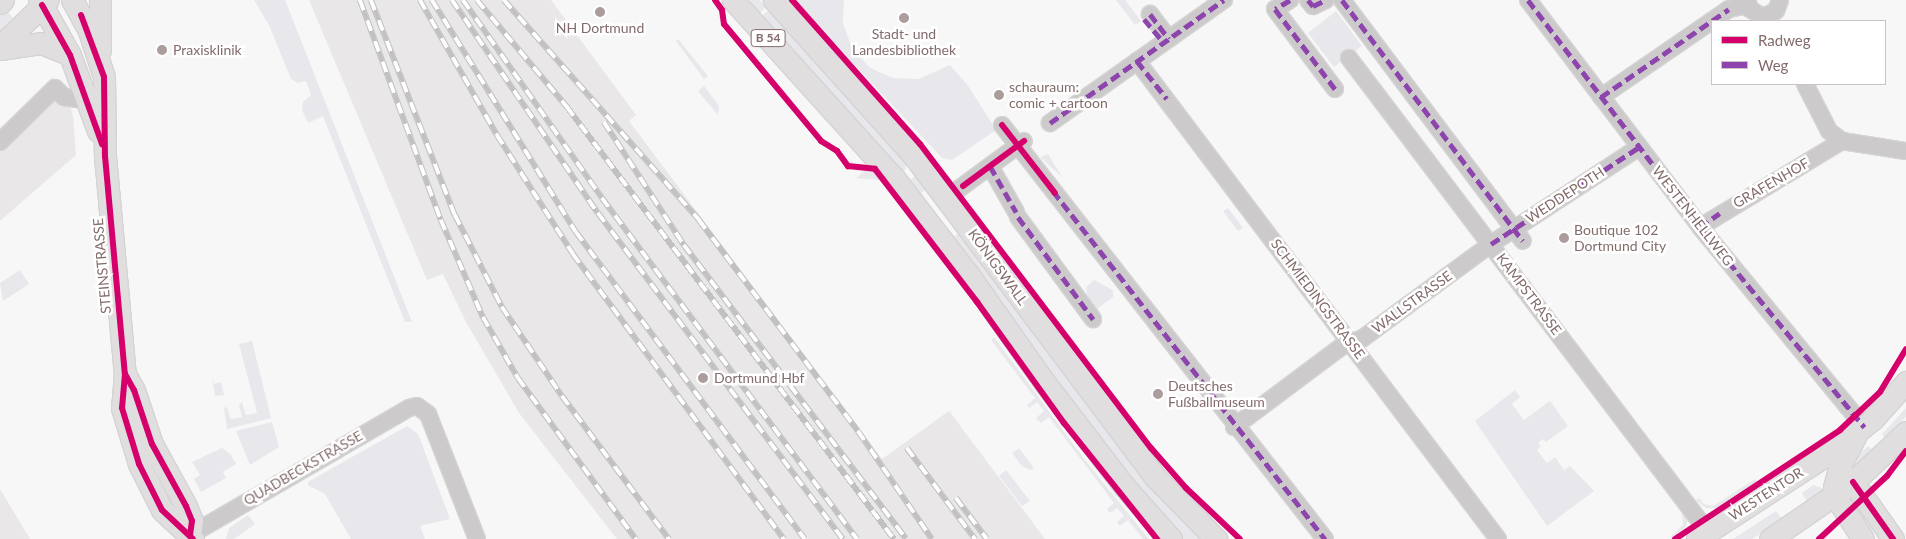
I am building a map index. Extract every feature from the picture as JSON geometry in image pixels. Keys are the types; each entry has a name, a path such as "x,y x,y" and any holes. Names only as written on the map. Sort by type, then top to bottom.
{"main road":[{"path":"0,3 3,0"},
{"name":"STEINSTRASSE","path":"72,0 100,60 105,90 105,156 125,374 122,408 139,464 167,518 191,537"},
{"path":"100,0 100,60"},
{"name":"KÖNIGSWALL","path":"733,0 894,178 968,274 1045,383 1124,486 1172,539"},
{"name":"KÖNIGSWALL","path":"774,0 914,156 1145,463 1174,499 1216,539"},
{"path":"0,48 43,2"},
{"name":"STEINSTRASSE","path":"43,2 70,56 89,101 105,156"},
{"path":"0,48 41,44 70,56"},
{"name":"WESTENTOR","path":"1702,535 1809,466 1860,429 1885,406 1906,382"},
{"name":"WESTENTOR","path":"1770,539 1835,496 1845,477 1860,429"},
{"name":"WESTENTOR","path":"1809,466 1845,477 1886,454 1906,432"},
{"path":"1845,477 1893,539"},
{"path":"1835,496 1863,539"}],"street":[{"path":"1050,123 1224,0"},
{"path":"1290,0 1275,9 1335,90"},
{"path":"1308,0 1313,6 1326,0"},
{"path":"1342,0 1519,235"},
{"name":"WESTENHELLWEG","path":"1528,0 1606,94 1639,147 1860,429"},
{"path":"1713,20 1729,9 1747,2 1758,16 1771,18 1779,7 1780,0"},
{"path":"1147,16 1166,40"},
{"path":"1606,94 1711,21"},
{"name":"KAMPSTRASSE","path":"1349,58 1491,244 1702,535"},
{"name":"SCHMIEDINGSTRASSE","path":"1137,61 1352,342 1498,539"},
{"path":"1806,85 1829,131 1842,142 1906,151"},
{"path":"0,142 55,88 64,97 89,101"},
{"path":"1002,126 1021,143 1035,167 1234,427 1271,468 1325,539"},
{"name":"GRAFENHOF","path":"1700,227 1720,213 1842,142"},
{"path":"960,188 1021,143"},
{"name":"WEDDEPOTH","path":"1491,244 1519,235 1639,147"},
{"path":"990,166 1017,214 1093,319"},
{"name":"WALLSTRASSE","path":"1234,427 1352,342 1363,338 1491,244"},
{"name":"QUADBECKSTRASSE","path":"191,537 409,408 418,406 428,414 477,539"}],"shaded area":[{"path":"254,0 285,0 412,322 405,322 323,116 308,123 302,110 303,102 311,95 306,81 298,83 291,79 269,25"},
{"path":"309,0 551,0 636,115 629,121 882,459 949,411 1045,539 617,539 519,413 466,322 443,274 427,280"},
{"path":"750,0 760,0 766,7 757,16"},
{"path":"794,0 844,0 843,23 852,48 869,67 893,78 919,79 950,65 969,87 996,130 952,160 942,158"},
{"path":"1116,0 1125,0 1141,21 1135,25"},
{"path":"5,9 13,18 0,31 0,14"},
{"path":"769,10 907,163 902,173 759,18"},
{"path":"1336,11 1362,46 1334,67 1308,33"},
{"path":"678,39 708,76 704,79 676,41"},
{"path":"53,77 66,92 73,116 76,155 0,221 0,128"},
{"path":"704,86 719,106 718,115 698,91"},
{"path":"1048,154 1062,177 1040,157"},
{"path":"866,170 872,170 880,180 856,178"},
{"path":"915,176 926,189 918,196 907,182"},
{"path":"1228,208 1243,228 1238,231 1223,211"},
{"path":"961,231 1104,428 1161,499 1201,539 1180,539 1146,501 950,240"},
{"path":"20,270 29,284 3,301 0,283"},
{"path":"1094,280 1113,290 1113,297 1097,309 1089,305 1086,287"},
{"path":"994,337 1085,460 1149,539 1143,539 1128,520 1120,526 1117,522 1124,516 1117,508 1110,513 1107,509 1114,503 1049,417 1041,423 1036,418 1044,411 1037,402 1029,408 1027,405 1035,398 991,340"},
{"path":"252,341 271,418 227,429 224,407 227,408 231,419 242,417 239,405 242,402 246,415 257,413 239,344"},
{"path":"212,377 214,384 221,382 224,395 215,396"},
{"path":"1515,390 1520,397 1512,404 1524,420 1550,401 1568,426 1546,442 1543,439 1538,443 1541,447 1537,450 1547,463 1555,457 1564,470 1570,466 1594,491 1547,526 1475,421"},
{"path":"1906,408 1906,417 1886,439 1882,434"},
{"path":"272,422 279,447 250,465 236,431"},
{"path":"407,426 418,434 450,519 420,526 425,539 351,539 325,494 308,485 308,482"},
{"path":"1868,446 1873,451 1852,468 1855,459"},
{"path":"222,448 231,455 236,464 223,472 226,478 201,492 194,479 200,475 192,462"},
{"path":"1019,448 1034,468 1030,470 1022,466 1012,453"},
{"path":"1006,470 1030,501 1022,506 999,476"},
{"path":"1755,479 1757,482 1718,508 1706,508 1696,500 1699,498 1704,504 1713,506"},
{"path":"1813,485 1825,489 1807,502 1802,493"},
{"path":"0,489 30,539 0,539"},
{"path":"1685,508 1688,516 1686,527 1668,539 1683,525 1682,511"},
{"path":"1776,511 1782,519 1752,539 1733,539"},
{"path":"248,515 255,524 234,539 226,539 229,528"}],"railway":[{"path":"360,0 441,220 483,317 518,378 636,539"},
{"path":"371,0 455,215 502,307 562,396 669,539"},
{"path":"420,0 497,135 573,254 784,539"},
{"path":"432,0 576,232 805,539"},
{"path":"452,0 598,213 843,539"},
{"path":"463,0 602,198 857,539"},
{"path":"477,0 567,107 894,539"},
{"path":"504,0 699,220 858,431 932,539"},
{"path":"604,122 684,245 906,539"},
{"path":"907,448 975,539"},
{"path":"956,498 987,539"}],"marked path":[{"path":"1050,123 1224,0"},
{"path":"1290,0 1275,9 1335,89"},
{"path":"1308,0 1313,6 1326,0"},
{"path":"1342,0 1523,241"},
{"path":"1528,0 1700,227 1864,427"},
{"path":"1713,20 1729,9"},
{"path":"1150,14 1169,39"},
{"path":"1144,19 1163,42"},
{"path":"1601,97 1711,21"},
{"path":"1137,61 1167,99"},
{"path":"1491,244 1639,147"},
{"path":"990,166 1016,212"},
{"path":"1053,191 1325,539"},
{"path":"1700,227 1720,213"},
{"path":"1018,217 1093,319"}],"cycle path":[{"path":"715,0 722,10 724,24 821,141 837,151 848,166 875,169 977,302 1064,423 1157,539"},
{"path":"792,0 920,144 1151,448 1186,488 1240,539"},
{"path":"42,5 70,55 102,144"},
{"path":"81,15 104,77 105,156 125,374 122,408 139,464 162,510 193,539"},
{"path":"1002,125 1055,193"},
{"path":"963,186 1024,141"},
{"path":"1675,539 1840,430 1880,392 1906,349"},
{"path":"125,374 134,390 152,444 186,506 192,521 190,535"},
{"path":"1819,539 1887,476 1906,451"},
{"path":"1853,482 1893,539"}],"place":[{"name":"NH Dortmund","path":"600,12"},
{"name":"Stadt- und Landesbibliothek","path":"904,18"},
{"name":"Praxisklinik","path":"162,50"},
{"name":"schauraum: comic + cartoon","path":"999,95"},
{"name":"Boutique 102 Dortmund City","path":"1564,238"},
{"name":"Dortmund Hbf","path":"703,378"},
{"name":"Deutsches Fußballmuseum","path":"1158,394"}]}
